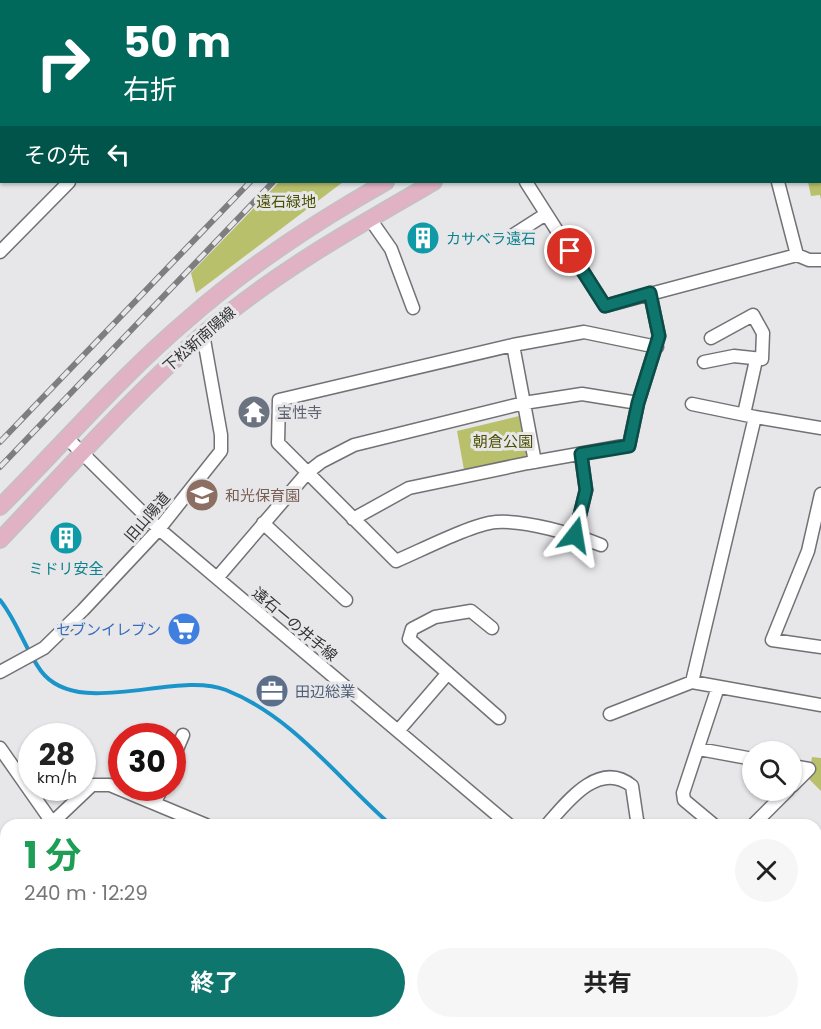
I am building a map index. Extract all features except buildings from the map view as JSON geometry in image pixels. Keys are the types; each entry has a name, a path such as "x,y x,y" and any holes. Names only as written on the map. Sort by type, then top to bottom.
{"main road":[{"name":"下松新南陽線","path":"0,507 138,365 221,291 352,201 384,183"},
{"name":"下松新南陽線","path":"0,540 144,388 203,334 276,278 432,183"}],"street":[{"path":"0,252 68,183"},
{"path":"527,183 605,306 797,255 809,260 821,260"},
{"path":"778,183 797,255"},
{"path":"510,237 546,214"},
{"path":"370,219 391,249 413,308"},
{"path":"353,519 409,488 535,462 629,446 638,403 659,336 650,293"},
{"path":"704,362 734,356 762,359 763,333 753,315 711,338"},
{"path":"600,545 575,535 495,522 396,561 278,443 279,400 513,345 584,332 656,347"},
{"name":"旧山陽道","path":"0,672 44,648 159,529 221,451 221,435 203,334"},
{"path":"513,345 535,462"},
{"path":"692,682 750,415 756,360"},
{"path":"217,578 307,473 321,462 354,445 524,403 582,394 638,403"},
{"path":"693,404 821,428"},
{"name":"遠石一の井手線","path":"68,439 159,529 502,819"},
{"path":"575,535 586,490 581,454"},
{"path":"821,494 808,551 772,640 821,647"},
{"path":"263,523 346,600"},
{"path":"492,628 471,610 435,617 412,628 409,639 499,718"},
{"path":"398,731 448,673"},
{"path":"610,714 692,682 821,705"},
{"path":"707,819 684,800 683,793 718,687"},
{"path":"0,748 50,819"},
{"path":"699,749 742,757"},
{"path":"802,768 809,769 802,776"},
{"path":"552,819 580,788 601,780 625,781 632,786 637,819"},
{"path":"58,819 92,785 110,785 193,819"},
{"path":"759,819 777,801"}],"green space":[{"name":"遠石緑地","path":"278,183 342,183 196,293 191,273"},
{"path":"808,183 821,183 821,200 820,195 811,196"},
{"name":"朝倉公園","path":"519,416 527,458 464,470 457,431"},
{"path":"812,757 821,758 821,791 808,778 816,766 811,763"}],"waterway":[{"path":"0,600 41,671 57,685 78,692 102,693 181,685 205,685 226,690 273,716 294,732 384,819"}],"railway":[{"path":"0,442 249,183"},
{"path":"0,467 272,183"}],"place":[{"name":"カサベラ遠石","path":"423,238"},
{"name":"宝性寺","path":"254,412"},
{"name":"和光保育園","path":"202,495"},
{"name":"ミドリ安全","path":"66,538"},
{"name":"セブンイレブン","path":"184,629"},
{"name":"田辺総業","path":"272,691"}],"route":[{"path":"570,251 605,306 650,293 659,336 638,403 629,446 581,454 586,490 575,535"}]}
